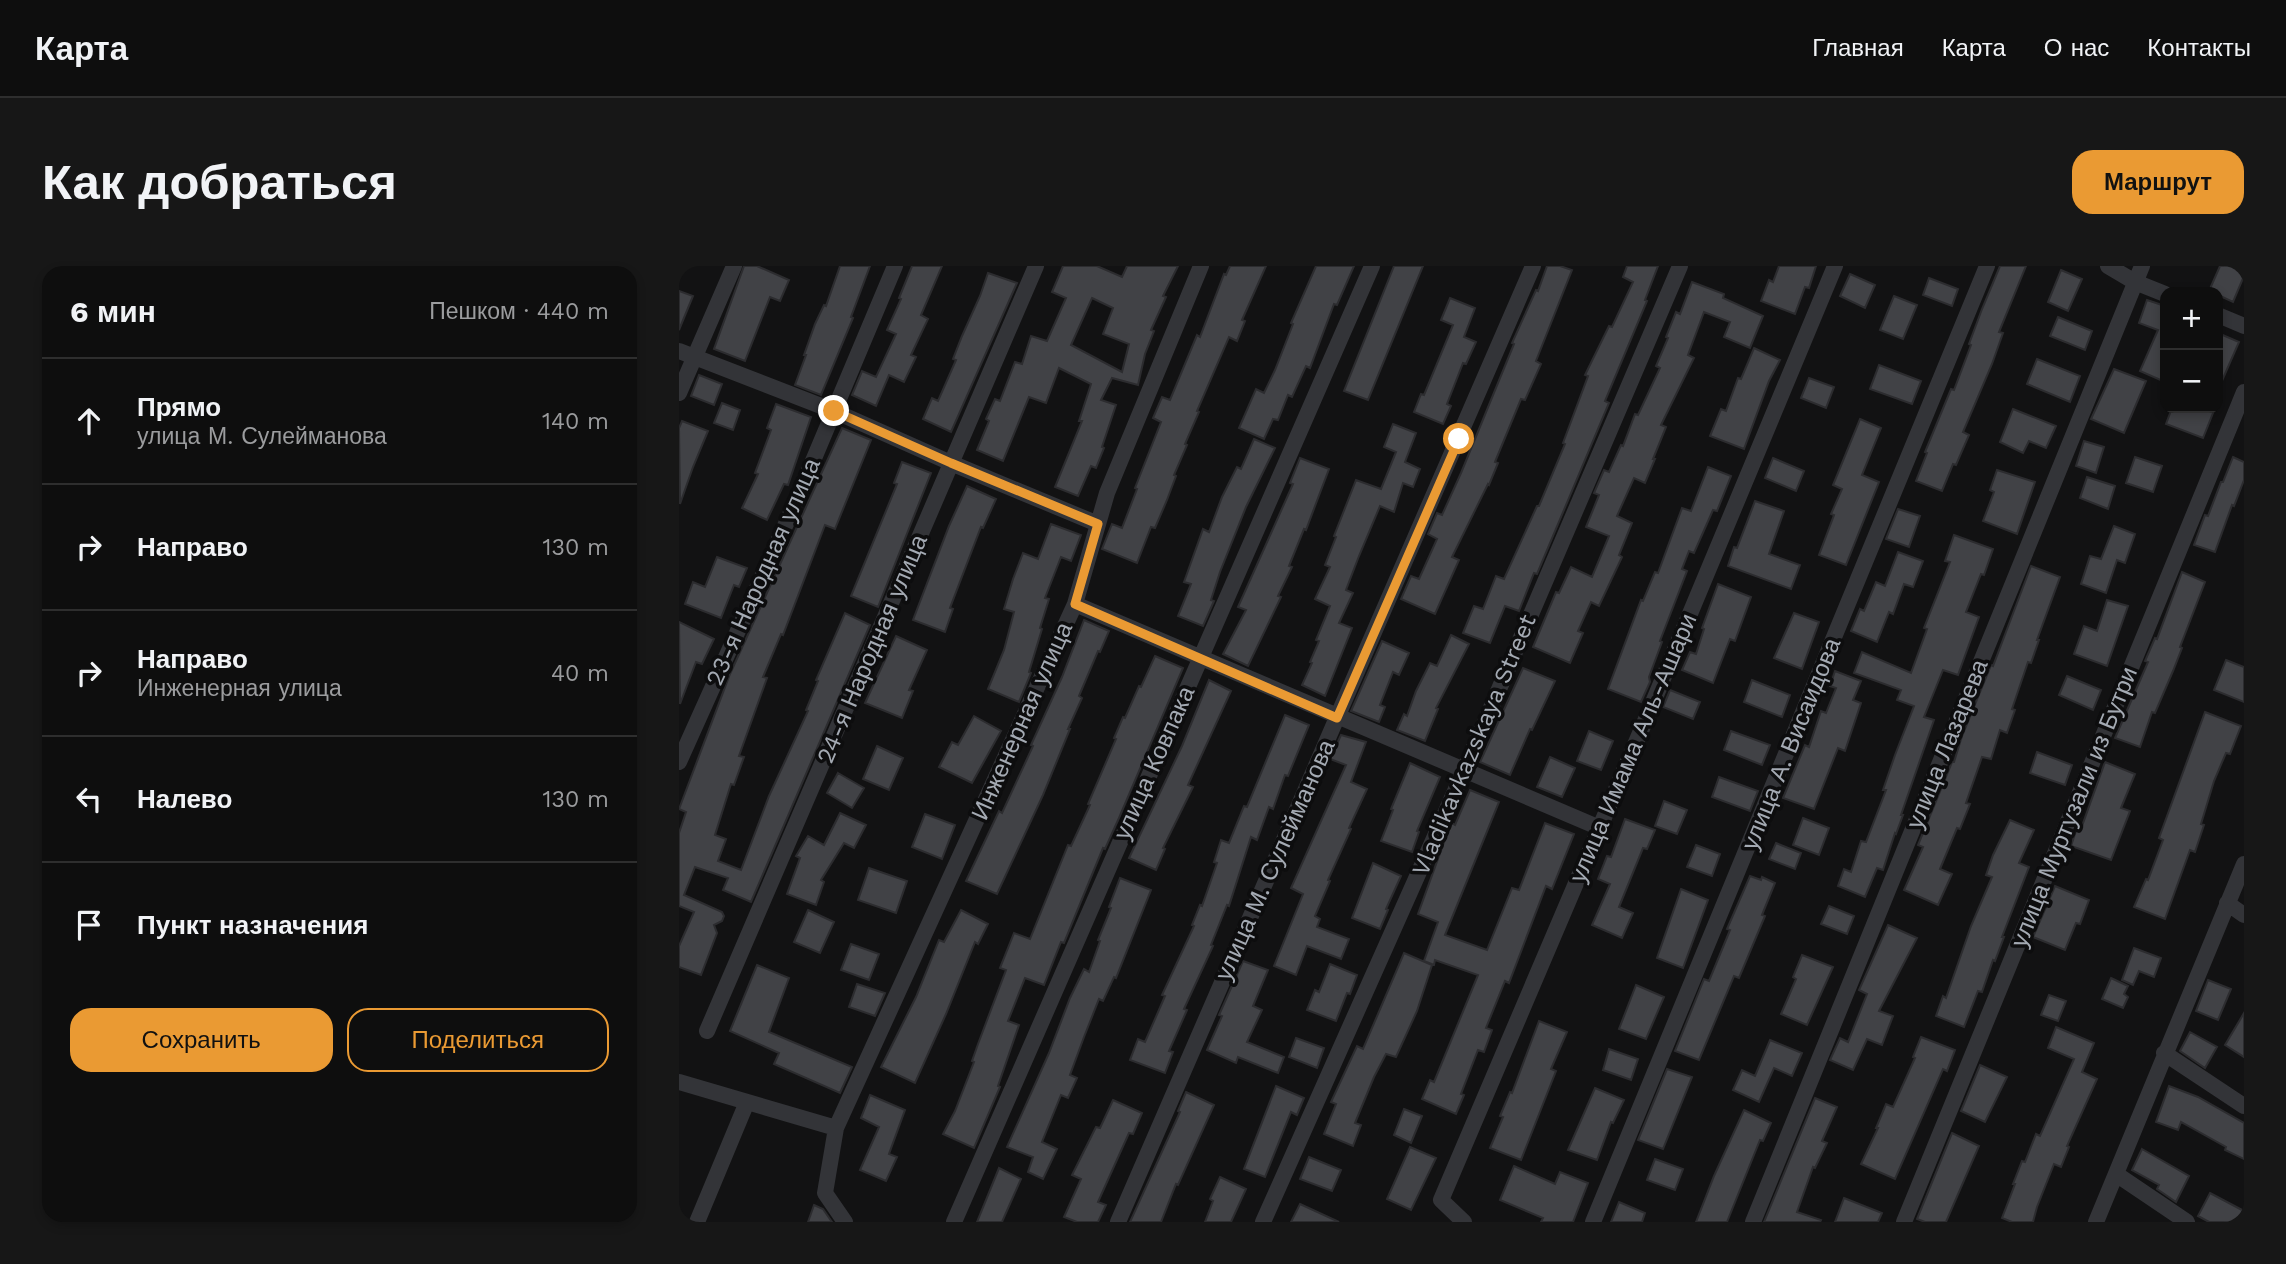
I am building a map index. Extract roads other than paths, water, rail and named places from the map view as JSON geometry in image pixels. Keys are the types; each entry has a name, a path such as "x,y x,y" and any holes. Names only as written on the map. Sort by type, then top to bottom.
{"street":[{"path":"679,393 687,354 734,266"},
{"name":"23-я Народная улица","path":"679,762 794,506 895,266"},
{"name":"24-я Народная улица","path":"707,1031 1036,266"},
{"name":"Инженерная улица","path":"845,1222 825,1193 837,1128 1075,604 1107,494 1201,266"},
{"name":"улица Ковпака","path":"954,1222 1372,266"},
{"name":"улица М. Сулейманова","path":"1118,1222 1533,266"},
{"name":"Vladikavkazskaya Street","path":"1263,1222 1464,771 1680,266"},
{"name":"улица Имама Аль-Ашари","path":"1464,1222 1441,1200 1835,266"},
{"name":"улица А. Висаидова","path":"1593,1222 1987,266"},
{"path":"2108,266 2135,282 2160,292"},
{"name":"улица Лазарева","path":"1753,1222 2142,266"},
{"path":"2223,317 2244,326"},
{"path":"687,354 834,411 1098,524"},
{"name":"улица Муртузали из Бутри","path":"1904,1222 2244,392"},
{"path":"1075,604 1600,828"},
{"path":"2096,1222 2244,864"},
{"path":"2227,903 2244,915"},
{"path":"2164,1054 2244,1106"},
{"path":"679,1082 837,1128"},
{"path":"697,1222 747,1102"},
{"path":"2116,1174 2187,1222"}]}
